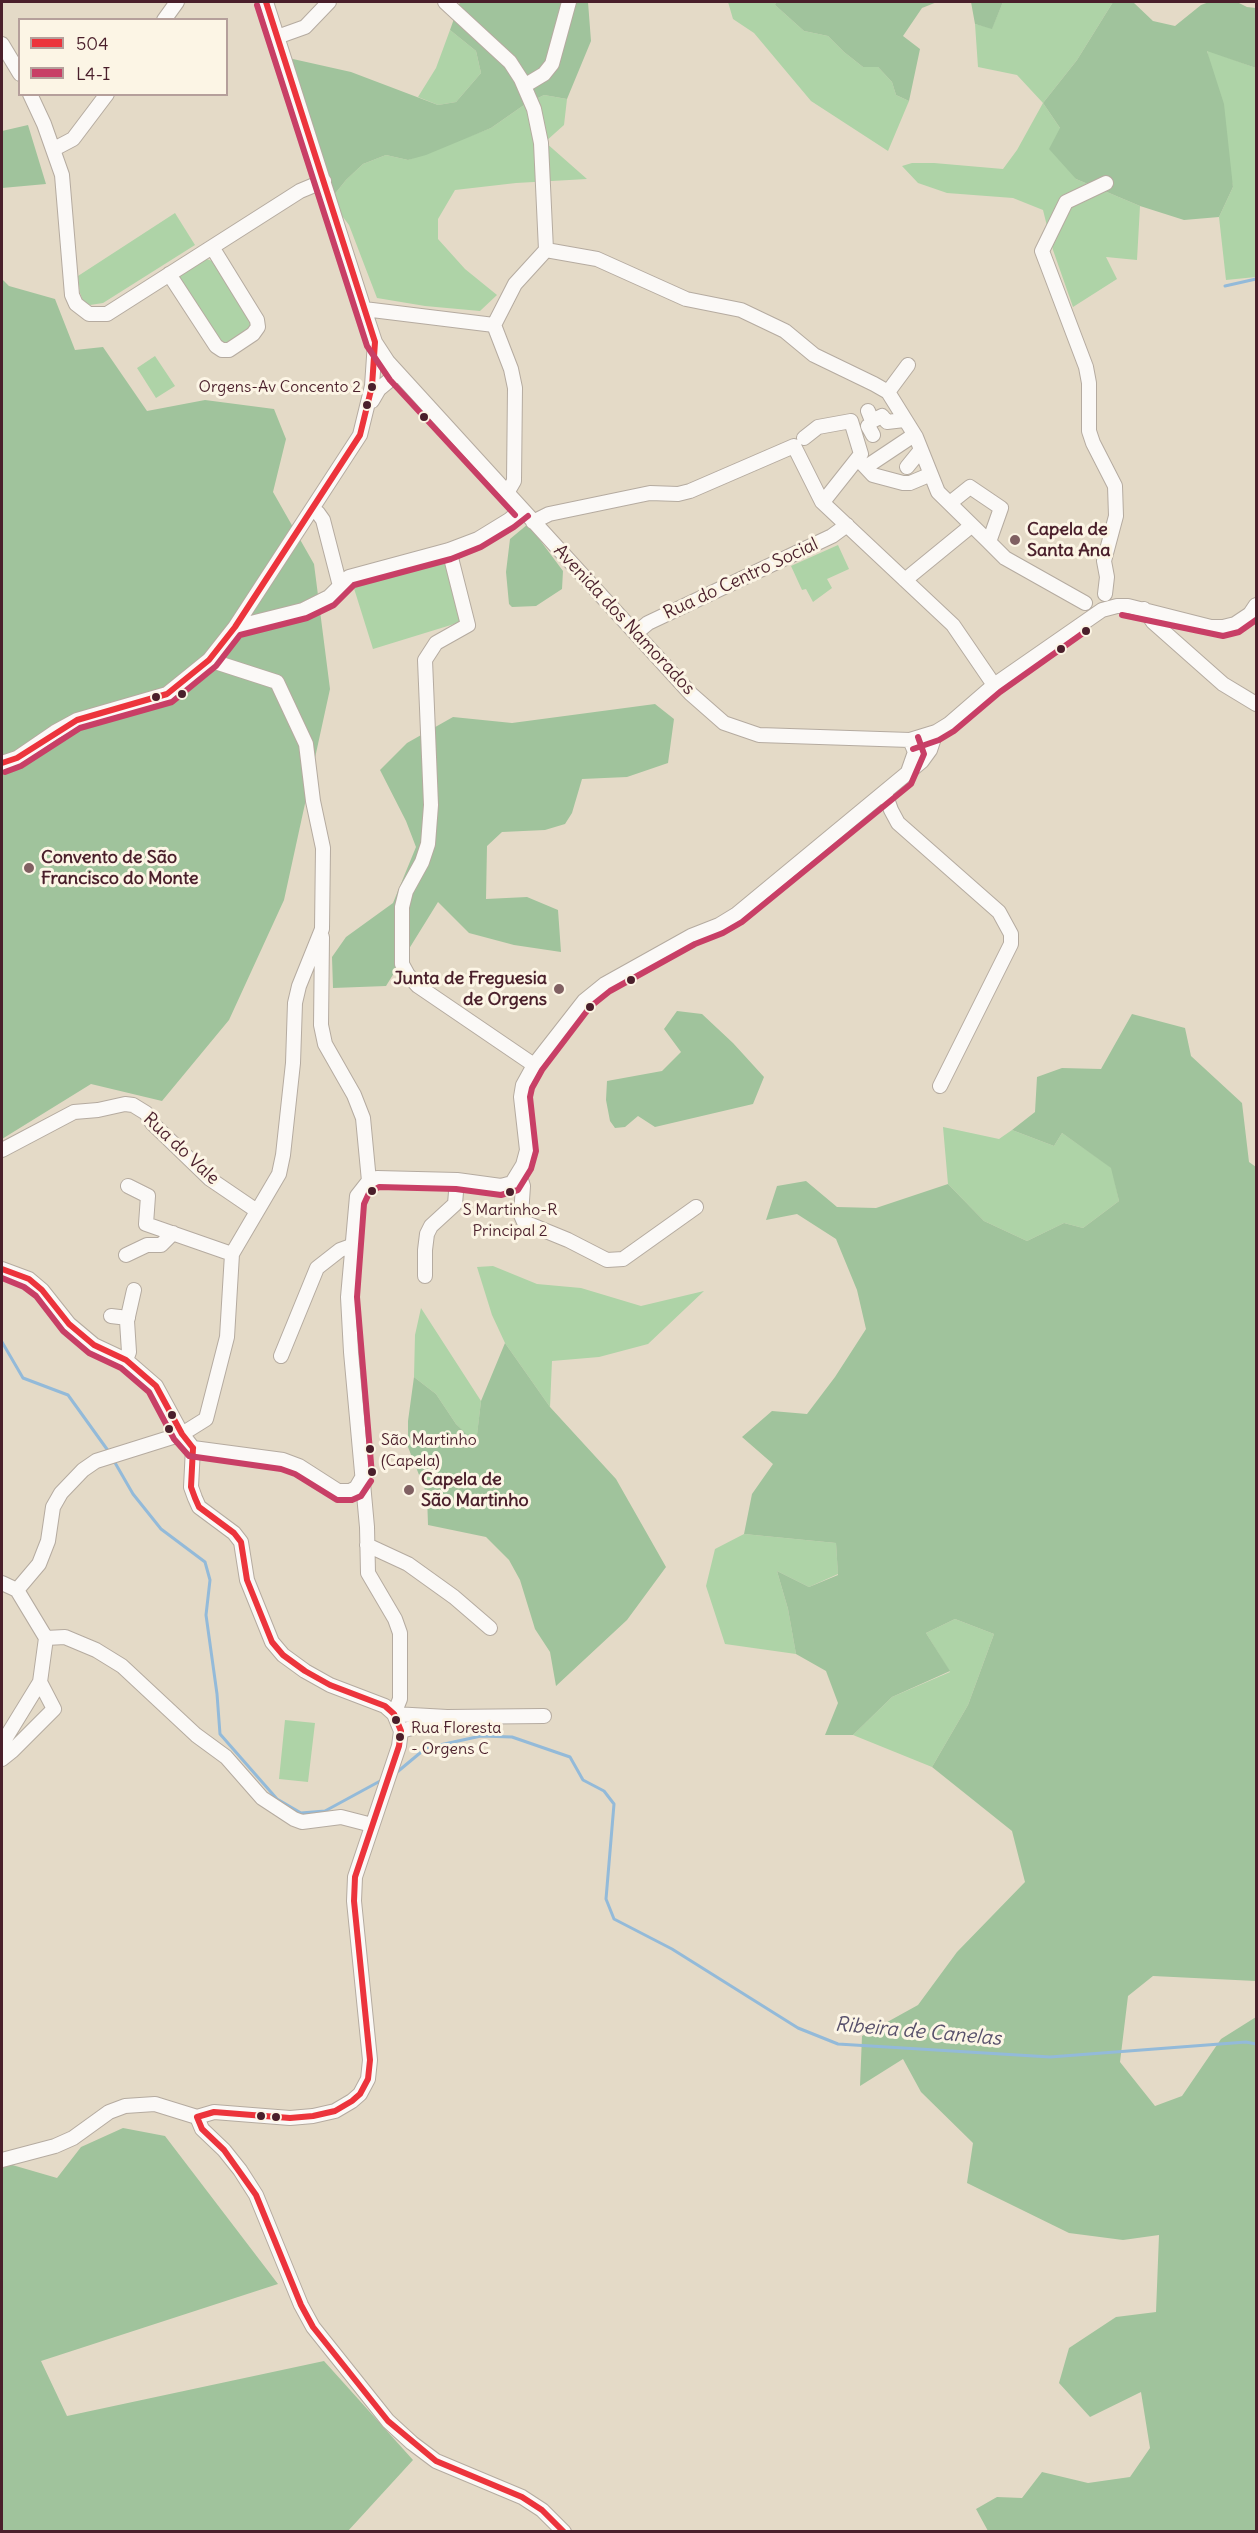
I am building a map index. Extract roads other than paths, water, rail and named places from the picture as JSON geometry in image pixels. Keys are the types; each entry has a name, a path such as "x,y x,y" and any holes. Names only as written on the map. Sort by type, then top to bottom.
{"street":[{"path":"165,18 177,2"},
{"name":"Avenida dos Namorados","path":"266,2 375,342 397,374 697,700 724,723 759,735 910,740 936,732 994,685 1102,610 1124,606 1211,627 1223,627 1235,624 1250,614 1257,605"},
{"path":"277,37 305,27 329,2"},
{"path":"445,2 510,62 534,109 541,143 546,250 515,284 494,325 511,369 515,388 514,481 507,493"},
{"path":"524,86 544,74 552,64 569,2"},
{"path":"2,44 18,71"},
{"path":"31,96 54,149 62,175 72,295 76,304 89,314 107,314 300,191 324,181"},
{"path":"54,149 73,139 105,96"},
{"path":"1105,594 1107,577 1104,561 1116,516 1115,486 1091,437 1088,417 1089,383 1086,367 1042,250 1066,202 1106,183"},
{"path":"169,274 216,346 222,350 229,350 254,334 258,327 257,320 212,247"},
{"path":"546,250 597,259 686,300 741,310 785,331 814,355 888,392 914,435 938,492 1005,558 1085,603"},
{"path":"364,309 494,325"},
{"path":"2,763 17,758 77,720 167,694 209,660 235,627 360,435 372,386 375,342"},
{"path":"372,386 379,372 388,362"},
{"path":"888,392 908,365"},
{"path":"367,411 379,388 397,374"},
{"path":"854,432 882,416 887,422 904,420"},
{"path":"533,522 549,514 650,493 678,494 690,491 799,442 818,427 851,421 862,463 873,475 907,484 929,475"},
{"path":"823,502 862,463 914,435"},
{"path":"799,442 812,487 823,502 953,625 994,685"},
{"path":"907,467 920,451"},
{"path":"950,503 970,487 1001,508 989,542"},
{"path":"312,509 323,520 340,586"},
{"path":"235,627 303,610 329,597 349,577 449,550 478,539 522,509"},
{"name":"Rua do Centro Social","path":"636,633 648,623 832,536 847,525"},
{"path":"905,580 971,526"},
{"path":"449,550 468,625 436,643 425,660 431,805 428,844 422,862 406,891 402,907 402,964 418,986 534,1065"},
{"path":"1081,624 1080,617 1085,603 1097,594 1119,599 1124,606"},
{"path":"1144,609 1153,622 1223,684 1257,704"},
{"path":"209,660 277,682 306,744 313,801 323,848 321,1025 325,1044 354,1095 363,1118 369,1181"},
{"path":"394,1714 400,1699 400,1633 395,1619 368,1573 363,1476 348,1308 355,1202 362,1188 369,1181 377,1178 457,1179 501,1186 512,1183 519,1174 527,1150 522,1091 534,1065 586,999 605,984 691,936 719,925 737,914 905,777 930,750 936,732"},
{"path":"905,777 915,752 910,740"},
{"path":"885,793 898,823 999,912 1011,934 1011,944 940,1086"},
{"path":"2,1744 40,1682 46,1638 7,1587 39,1564 48,1541 53,1507 61,1493 83,1470 111,1457 182,1434 206,1419 227,1337 232,1254 279,1174 293,1063 295,1003 299,986 322,929"},
{"name":"Rua do Vale","path":"2,1150 74,1112 99,1110 125,1104 146,1113 152,1123 210,1179 257,1211"},
{"path":"519,1174 523,1186 521,1215 524,1222 568,1240 606,1260 623,1259 696,1207"},
{"path":"425,1276 427,1234 431,1226 455,1204 457,1179"},
{"path":"128,1186 148,1196 147,1224 232,1254"},
{"path":"126,1255 147,1245 160,1245 172,1233"},
{"path":"281,1356 317,1268 340,1250 351,1246"},
{"path":"2,1269 29,1279 42,1290 69,1324 94,1345 126,1360 156,1386 182,1434 193,1448 191,1487 199,1507 234,1533 241,1542 247,1580 272,1642 283,1655 304,1671 330,1685 385,1706 394,1714 401,1731 399,1746 355,1877 354,1900 370,2060 368,2079 360,2094 334,2110 313,2116 290,2118 214,2112 197,2116 155,2104 125,2106 109,2112 73,2138 54,2146 2,2160"},
{"path":"126,1360 129,1352 128,1318 134,1290"},
{"path":"111,1316 128,1318"},
{"path":"193,1448 282,1460 299,1466 338,1491 350,1491 356,1488 363,1476"},
{"path":"367,1545 408,1564 454,1597 490,1628"},
{"path":"46,1638 65,1637 96,1650 122,1665 196,1735 226,1757 262,1798 294,1819 302,1822 341,1817 372,1825"},
{"path":"2,1759 54,1708 40,1682"},
{"path":"394,1714 447,1717 544,1716"},
{"path":"401,1731 447,1717"},
{"path":"197,2116 202,2129 224,2150 256,2195 301,2305 313,2327 388,2421 412,2444 436,2461 522,2498 542,2510 564,2532"}],"waterway":[{"path":"1225,286 1256,279"},
{"path":"2,1342 23,1378 68,1395 109,1452"},
{"path":"114,1461 133,1494 161,1529 205,1562 210,1580 206,1615 220,1734 277,1799 301,1813 325,1811 382,1780"},
{"name":"Ribeira de Canelas","path":"396,1773 426,1748 481,1736 512,1737 570,1757 583,1780 604,1791 614,1804 606,1899 614,1919 672,1949 798,2028 838,2044 1050,2057 1246,2042 1256,2044"}],"place":[{"name":"Orgens-Av Concento 2","path":"372,387"},
{"name":"Capela de Santa Ana","path":"1015,540"},
{"name":"Convento de São Francisco do Monte","path":"29,868"},
{"name":"Junta de Freguesia de Orgens","path":"559,989"},
{"name":"S Martinho-R Principal 2","path":"510,1192"},
{"name":"São Martinho (Capela)","path":"370,1449"},
{"name":"Capela de São Martinho","path":"409,1490"},
{"name":"Rua Floresta - Orgens C","path":"400,1737"}]}
